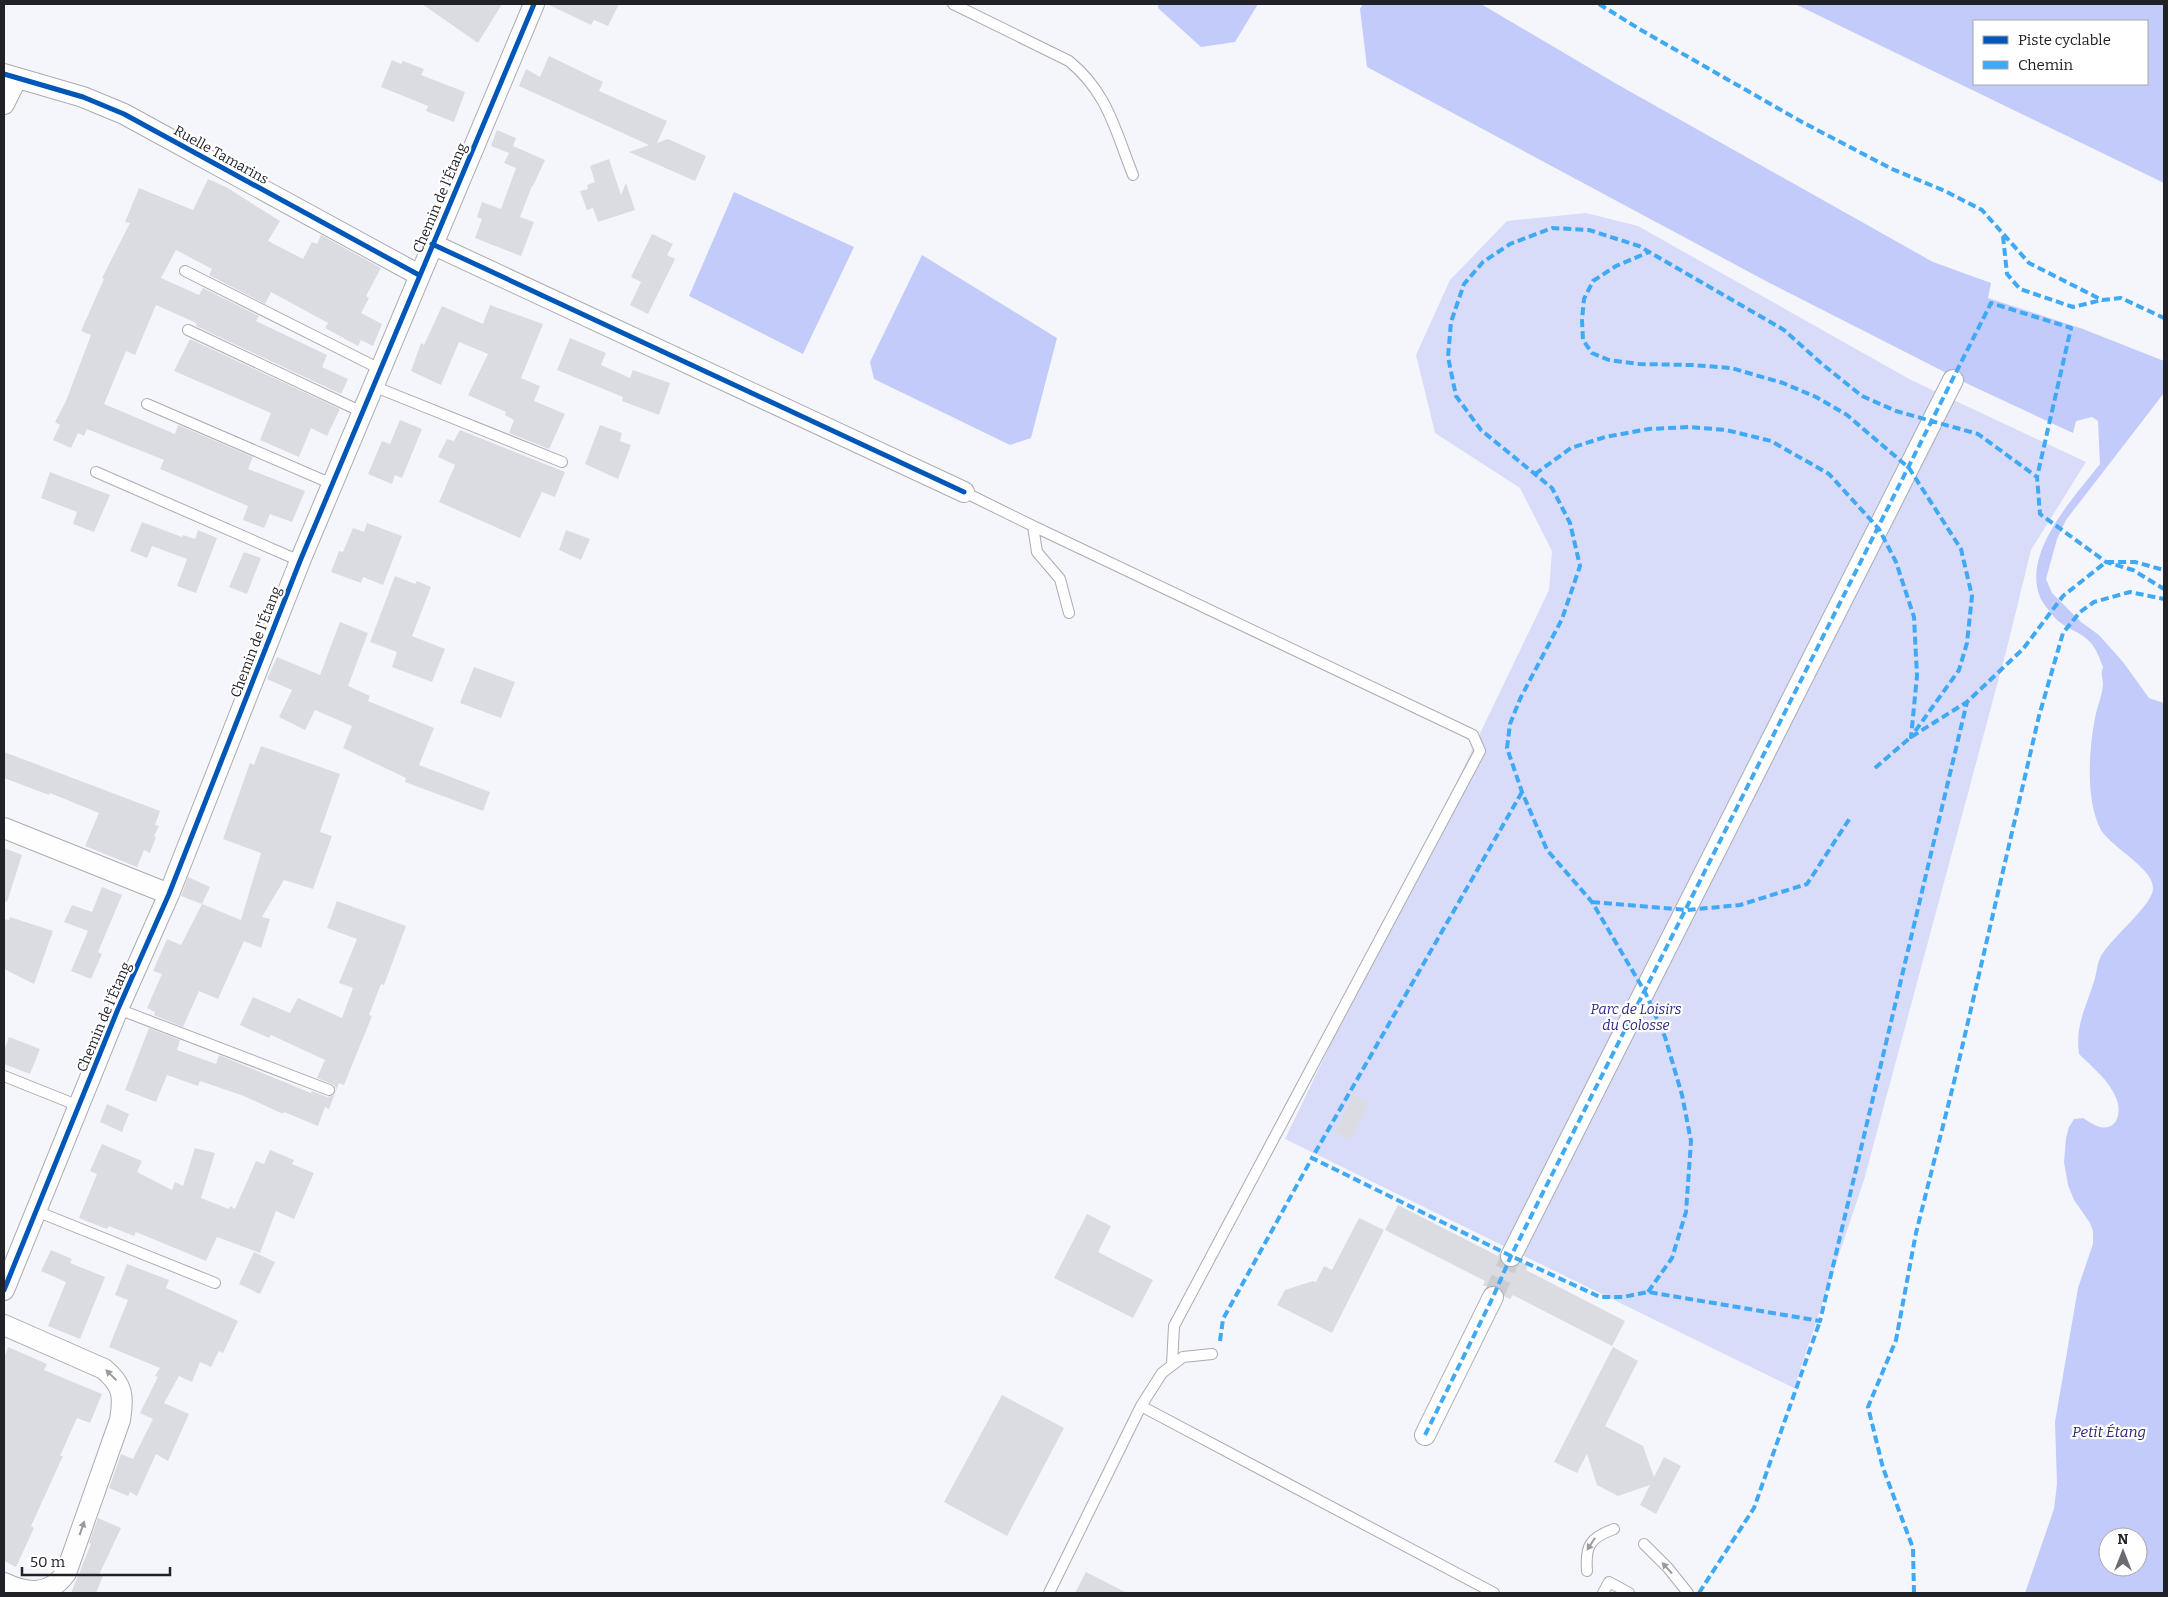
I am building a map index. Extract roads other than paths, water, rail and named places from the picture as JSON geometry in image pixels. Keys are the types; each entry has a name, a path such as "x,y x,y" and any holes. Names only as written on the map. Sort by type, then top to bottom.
{"street":[{"name":"Chemin de l'Étang","path":"4,1290 8,1267 36,1211 118,1009 169,894 300,561 534,4"},
{"name":"Ruelle Tamarins","path":"4,104 10,76 83,97 124,114 419,275"},
{"path":"432,244 964,492"},
{"path":"1511,1256 1953,380"},
{"path":"4,828 169,894"},
{"path":"1425,1435 1493,1297"},
{"path":"4,1325 104,1369 116,1380 121,1393 122,1407 120,1420 66,1573 59,1583 33,1592 19,1590 4,1583"}],"lane":[{"path":"953,4 1069,61 1084,74 1104,100 1133,175"},
{"path":"185,271 377,378 562,462"},
{"path":"188,330 362,412"},
{"path":"148,404 332,484"},
{"path":"96,472 300,561"},
{"path":"964,492 1473,735 1480,751 1174,1326 1172,1365"},
{"path":"1033,526 1037,552 1060,579 1069,613"},
{"path":"118,1009 329,1090"},
{"path":"4,1076 79,1106"},
{"path":"36,1211 215,1283"},
{"path":"1049,1593 1141,1406 1162,1373 1183,1357 1212,1354"},
{"path":"1141,1406 1494,1593"},
{"path":"1587,1570 1586,1553 1589,1544 1598,1535 1614,1530"},
{"path":"1644,1544 1668,1568 1688,1593"},
{"path":"1603,1593 1609,1582 1629,1593"}],"water":[{"path":"1158,4 1258,4 1235,42 1201,47 1158,8"},
{"name":"Petit Étang","path":"1363,4 1481,4 1615,83 1933,262 1991,283 1988,298 2083,329 2164,361 2164,393 2066,520 2057,539 2046,579 2052,593 2081,622 2099,635 2123,662 2149,698 2164,703 2164,1593 2025,1593 2054,1509 2057,1484 2055,1422 2078,1288 2093,1244 2093,1231 2090,1223 2074,1200 2068,1185 2064,1162 2066,1138 2069,1127 2074,1119 2083,1118 2100,1127 2111,1126 2117,1119 2119,1109 2109,1085 2079,1054 2080,1025 2101,956 2147,903 2153,888 2146,873 2106,837 2101,830 2092,804 2090,790 2091,745 2102,689 2103,667 2091,643 2082,635 2058,621 2045,606 2039,594 2036,577 2045,542 2054,524 2100,464 2098,421 2092,417 2076,421 2073,433 1972,386 1764,280 1367,67 1360,9"},
{"path":"1795,4 2164,4 2164,183"},
{"path":"734,192 854,247 803,354 689,296"},
{"path":"922,255 1057,338 1031,438 1010,445 874,379 870,362"}],"tunnel":[{"path":"1493,1297 1511,1256"}],"park label":[{"name":"Parc de Loisirs du Colosse","path":"1636,1018"}]}
